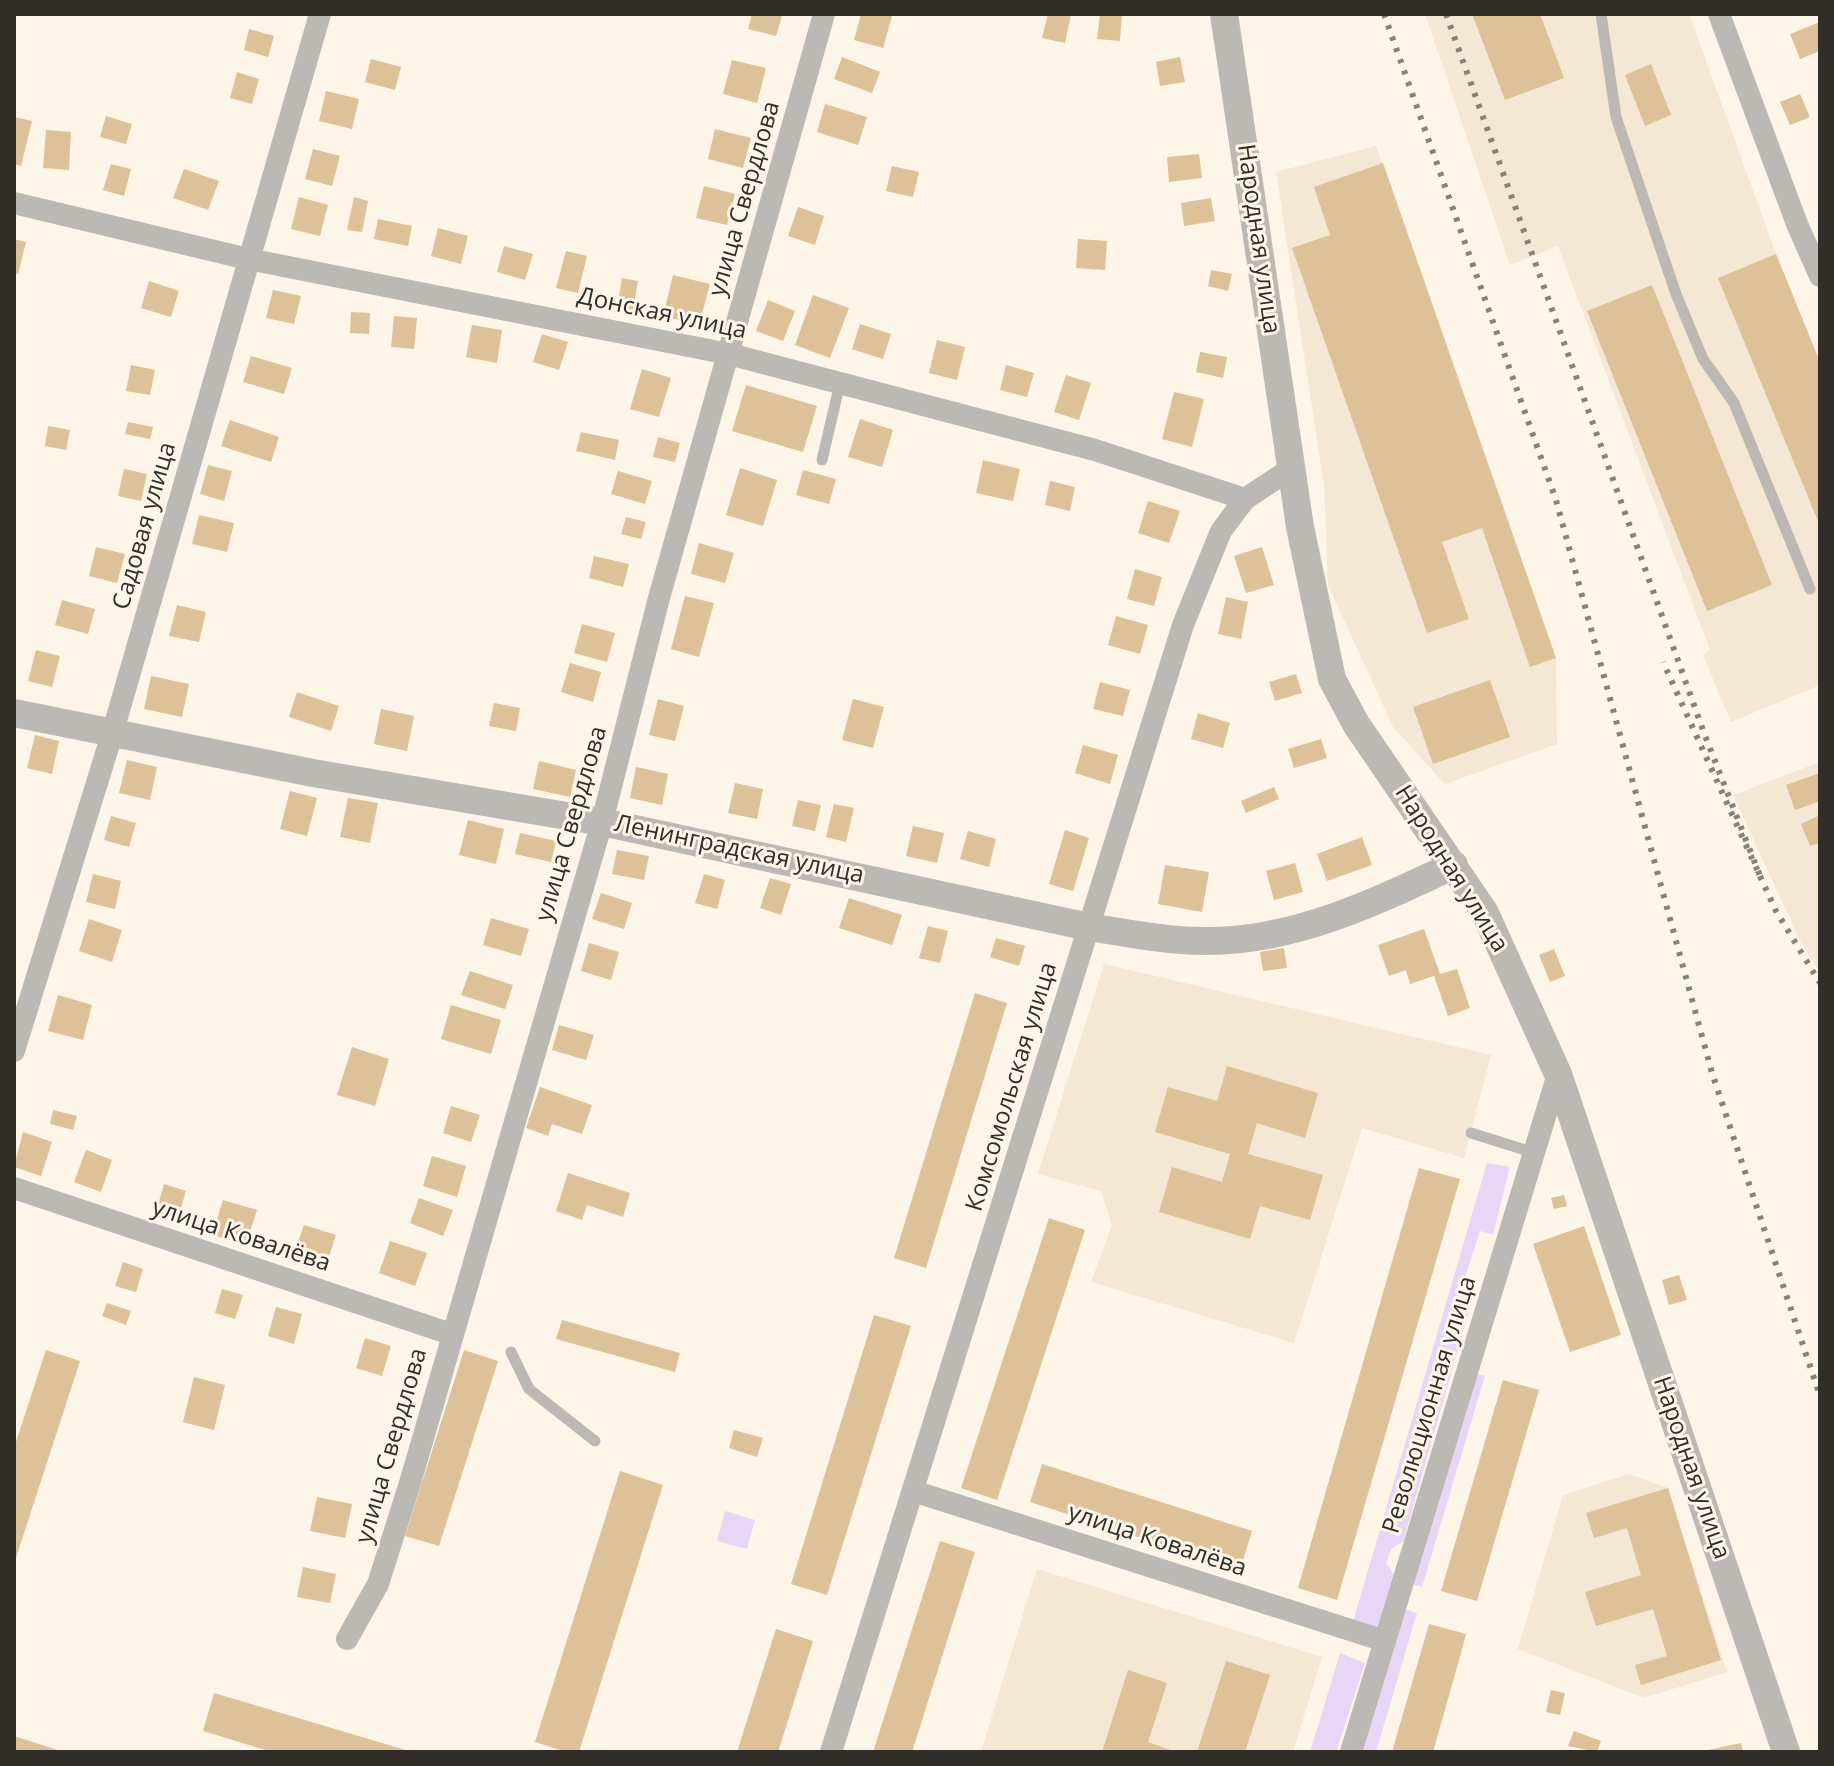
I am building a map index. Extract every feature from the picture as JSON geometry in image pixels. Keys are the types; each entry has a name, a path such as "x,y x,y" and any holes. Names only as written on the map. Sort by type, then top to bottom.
{"street":[{"name":"Садовая улица","path":"14,1051 113,731 320,14"},
{"name":"улица Свердлова","path":"347,1639 378,1584 602,822 659,598 824,14"},
{"name":"Народная улица","path":"1224,14 1292,468 1320,636 1332,679 1356,724 1454,865 1504,949 1558,1074 1786,1752"},
{"path":"1719,14 1797,224 1820,276"},
{"name":"Донская улица","path":"14,203 248,259 729,354 1095,450 1245,499"},
{"name":"Комсомольская улица","path":"831,1752 1183,625 1221,531 1245,499 1292,468"},
{"name":"Ленинградская улица","path":"14,713 313,773 602,822 1089,927 1163,939 1207,941 1284,932 1379,900 1454,865"},
{"name":"Революционная улица","path":"1351,1752 1558,1074"},
{"name":"улица Ковалёва","path":"14,1188 451,1334"},
{"name":"улица Ковалёва","path":"913,1491 1385,1641"}],"lane":[{"path":"1601,14 1616,117 1676,294 1703,359 1734,403 1810,589"},
{"path":"822,460 840,383"},
{"path":"1471,1133 1536,1153"},
{"path":"511,1352 529,1389 595,1441"}],"shaded area":[{"path":"1425,14 1689,14 1776,254 1820,362 1820,685 1731,722 1703,655 1710,650 1558,246 1510,265"},
{"path":"1376,146 1556,658 1557,744 1445,784 1393,727 1328,585 1324,485 1276,172"},
{"path":"1820,762 1820,973 1801,943 1733,795"},
{"path":"1104,964 1491,1055 1464,1158 1362,1128 1294,1343 1091,1282 1112,1225 1101,1191 1038,1174"},
{"path":"1487,1163 1510,1167 1493,1235 1480,1231 1459,1295 1472,1300 1403,1542 1392,1548 1386,1562 1395,1577 1380,1625 1368,1631 1352,1625"},
{"path":"1474,1373 1485,1376 1422,1587 1412,1584"},
{"path":"1629,1474 1668,1488 1727,1672 1644,1698 1518,1649 1563,1495"},
{"path":"725,1511 755,1520 747,1549 717,1541"},
{"path":"1037,1569 1322,1657 1293,1752 981,1752"},
{"path":"1401,1608 1417,1613 1376,1752 1359,1752"},
{"path":"1340,1653 1365,1663 1336,1752 1310,1752"}],"building":[{"path":"752,14 782,16 776,36 748,29"},
{"path":"861,14 892,16 883,48 854,40"},
{"path":"1048,14 1071,14 1065,43 1042,38"},
{"path":"1100,14 1122,14 1120,41 1097,39"},
{"path":"1472,14 1540,14 1564,78 1505,100"},
{"path":"1820,22 1820,51 1800,59 1790,34"},
{"path":"249,29 274,36 268,57 244,50"},
{"path":"842,57 880,72 872,93 834,79"},
{"path":"1180,57 1185,82 1160,86 1156,62"},
{"path":"371,59 401,67 395,90 365,82"},
{"path":"732,60 766,68 757,103 723,94"},
{"path":"1651,64 1671,115 1645,126 1625,75"},
{"path":"237,72 259,79 252,104 230,98"},
{"path":"326,91 359,99 352,129 319,121"},
{"path":"1800,94 1810,117 1790,125 1780,102"},
{"path":"825,104 867,117 858,145 817,132"},
{"path":"106,116 132,124 126,144 100,137"},
{"path":"14,117 32,121 21,166 14,164"},
{"path":"715,129 751,138 743,168 708,159"},
{"path":"46,130 71,132 69,170 43,168"},
{"path":"313,149 340,156 332,186 305,179"},
{"path":"1199,154 1202,178 1169,182 1167,157"},
{"path":"1383,163 1556,658 1530,667 1482,528 1442,542 1469,619 1427,633 1292,248 1330,235 1314,187"},
{"path":"111,164 131,169 124,196 103,190"},
{"path":"892,166 919,172 913,197 886,191"},
{"path":"184,169 219,181 208,210 173,198"},
{"path":"704,186 735,194 727,225 696,218"},
{"path":"299,197 328,205 320,236 291,229"},
{"path":"354,197 368,201 362,232 347,230"},
{"path":"1211,198 1215,221 1184,226 1181,203"},
{"path":"798,207 824,216 815,245 788,236"},
{"path":"378,219 412,226 408,246 374,239"},
{"path":"438,228 468,236 461,264 431,256"},
{"path":"14,239 26,242 18,274 14,273"},
{"path":"1078,239 1107,241 1105,270 1076,268"},
{"path":"504,246 533,254 525,280 497,272"},
{"path":"566,251 587,256 578,293 556,288"},
{"path":"1776,254 1820,362 1820,526 1718,278"},
{"path":"1211,270 1232,274 1228,291 1208,286"},
{"path":"673,275 710,284 699,325 663,316"},
{"path":"622,278 638,281 633,311 617,308"},
{"path":"149,281 179,291 171,317 141,308"},
{"path":"1652,285 1772,585 1707,611 1587,311"},
{"path":"273,290 301,296 294,324 266,318"},
{"path":"813,295 849,308 830,358 795,345"},
{"path":"768,300 795,311 783,341 756,331"},
{"path":"351,312 370,313 369,334 350,333"},
{"path":"394,316 417,318 414,349 391,347"},
{"path":"860,324 891,334 883,359 852,349"},
{"path":"472,325 502,330 497,363 466,357"},
{"path":"542,334 568,342 559,370 533,362"},
{"path":"937,340 965,347 957,380 929,373"},
{"path":"1200,352 1227,357 1223,378 1196,372"},
{"path":"251,356 292,368 284,394 243,382"},
{"path":"131,365 155,370 150,395 126,391"},
{"path":"1006,365 1034,373 1027,397 1000,390"},
{"path":"642,369 671,378 659,417 630,409"},
{"path":"1066,375 1091,383 1079,420 1054,412"},
{"path":"746,385 817,406 803,452 732,431"},
{"path":"1174,392 1204,399 1192,447 1162,439"},
{"path":"860,419 893,430 882,467 848,457"},
{"path":"230,420 279,437 271,462 221,446"},
{"path":"128,422 153,427 150,439 125,434"},
{"path":"48,426 70,430 66,450 45,446"},
{"path":"581,432 619,440 615,460 576,451"},
{"path":"658,437 680,443 675,462 653,457"},
{"path":"983,460 1020,469 1013,501 976,493"},
{"path":"208,465 232,471 224,501 200,494"},
{"path":"740,468 777,480 763,526 726,515"},
{"path":"124,469 147,474 141,501 118,496"},
{"path":"803,470 836,479 829,504 796,495"},
{"path":"618,471 652,481 645,504 611,494"},
{"path":"1050,481 1075,487 1070,511 1045,505"},
{"path":"1148,501 1180,511 1169,543 1138,533"},
{"path":"199,515 234,523 227,552 192,544"},
{"path":"626,517 646,522 641,539 621,534"},
{"path":"699,543 734,553 725,583 691,574"},
{"path":"96,547 125,554 117,583 89,576"},
{"path":"1262,547 1274,585 1246,593 1234,556"},
{"path":"594,556 629,564 623,587 589,578"},
{"path":"1135,569 1162,577 1154,606 1127,599"},
{"path":"685,596 714,603 699,657 671,649"},
{"path":"1226,597 1248,602 1241,639 1218,634"},
{"path":"62,600 95,609 88,634 55,625"},
{"path":"177,605 206,612 199,642 169,636"},
{"path":"1116,616 1148,625 1140,654 1108,645"},
{"path":"582,624 615,633 607,662 574,653"},
{"path":"36,650 60,656 52,687 28,681"},
{"path":"570,663 601,672 593,702 561,692"},
{"path":"1296,674 1302,693 1275,701 1269,682"},
{"path":"151,676 189,684 182,717 144,709"},
{"path":"1490,680 1510,737 1433,764 1413,707"},
{"path":"1100,682 1130,690 1123,716 1093,709"},
{"path":"297,692 339,706 331,731 289,717"},
{"path":"658,699 684,706 675,741 649,735"},
{"path":"853,699 884,707 873,748 842,740"},
{"path":"494,703 520,708 516,731 489,726"},
{"path":"381,709 414,716 407,751 374,744"},
{"path":"1198,713 1230,723 1223,748 1191,739"},
{"path":"35,735 59,741 52,774 27,768"},
{"path":"1321,739 1327,758 1294,768 1288,749"},
{"path":"1083,745 1118,755 1110,784 1075,773"},
{"path":"127,760 157,767 150,800 119,793"},
{"path":"539,761 576,770 570,797 533,789"},
{"path":"636,767 668,774 662,805 630,798"},
{"path":"1820,773 1820,801 1795,810 1786,785"},
{"path":"735,783 763,789 757,819 728,813"},
{"path":"1274,787 1279,799 1246,813 1241,801"},
{"path":"290,791 317,798 307,836 280,829"},
{"path":"348,798 378,803 370,843 340,837"},
{"path":"798,800 821,805 815,831 792,826"},
{"path":"834,804 854,808 846,842 826,837"},
{"path":"111,816 136,823 129,847 104,840"},
{"path":"1818,816 1820,843 1810,846 1801,824"},
{"path":"468,820 504,829 496,864 459,855"},
{"path":"913,826 944,833 937,863 906,856"},
{"path":"1065,830 1089,838 1073,891 1049,884"},
{"path":"968,831 996,839 989,867 960,859"},
{"path":"520,833 556,841 551,862 515,854"},
{"path":"1362,837 1372,865 1327,881 1317,854"},
{"path":"617,850 649,856 644,880 612,874"},
{"path":"1295,863 1303,892 1274,900 1266,871"},
{"path":"1165,865 1209,872 1202,912 1158,904"},
{"path":"93,874 121,881 115,909 86,902"},
{"path":"704,874 725,880 717,909 695,903"},
{"path":"770,878 791,884 781,915 760,908"},
{"path":"601,893 632,903 624,929 592,919"},
{"path":"849,898 902,915 892,945 839,928"},
{"path":"491,918 529,929 521,956 483,945"},
{"path":"89,919 122,930 112,962 79,951"},
{"path":"928,926 948,931 940,963 919,958"},
{"path":"1424,929 1440,974 1457,969 1470,1008 1448,1016 1434,976 1410,984 1406,970 1389,976 1378,945"},
{"path":"996,938 1025,946 1019,966 990,957"},
{"path":"589,943 619,952 611,980 581,971"},
{"path":"1284,948 1287,968 1263,971 1260,952"},
{"path":"1554,949 1565,976 1550,982 1539,955"},
{"path":"470,971 513,985 505,1009 461,995"},
{"path":"975,993 1007,1003 926,1268 894,1258"},
{"path":"58,995 92,1005 83,1040 48,1031"},
{"path":"451,1005 501,1020 491,1054 441,1039"},
{"path":"559,1025 594,1035 586,1060 552,1050"},
{"path":"352,1047 389,1059 375,1106 337,1095"},
{"path":"1227,1066 1318,1093 1305,1138 1257,1123 1248,1154 1323,1175 1310,1220 1260,1206 1250,1239 1159,1212 1172,1167 1222,1182 1230,1154 1155,1132 1168,1087 1217,1101"},
{"path":"540,1087 592,1105 582,1134 552,1124 548,1136 526,1128"},
{"path":"451,1106 480,1115 471,1142 443,1133"},
{"path":"53,1110 77,1116 73,1130 50,1124"},
{"path":"23,1132 52,1142 41,1176 14,1167"},
{"path":"86,1150 112,1160 101,1192 74,1182"},
{"path":"432,1156 466,1166 457,1197 423,1186"},
{"path":"1419,1168 1460,1179 1337,1600 1298,1588"},
{"path":"568,1173 630,1193 623,1217 587,1205 582,1220 556,1211"},
{"path":"164,1184 186,1191 178,1218 156,1212"},
{"path":"1564,1195 1567,1206 1554,1209 1551,1198"},
{"path":"419,1198 453,1210 443,1236 410,1223"},
{"path":"223,1200 257,1210 246,1245 212,1235"},
{"path":"1049,1218 1085,1230 997,1500 961,1488"},
{"path":"304,1225 336,1235 328,1259 296,1248"},
{"path":"1584,1226 1621,1335 1570,1352 1533,1244"},
{"path":"390,1241 427,1253 415,1286 379,1273"},
{"path":"123,1262 143,1269 136,1292 115,1286"},
{"path":"1679,1275 1687,1300 1669,1305 1662,1280"},
{"path":"222,1289 243,1295 235,1319 215,1313"},
{"path":"107,1303 131,1311 126,1325 102,1316"},
{"path":"276,1307 302,1314 294,1344 268,1336"},
{"path":"874,1315 911,1326 827,1595 791,1584"},
{"path":"562,1320 680,1353 675,1372 556,1339"},
{"path":"365,1338 391,1346 382,1376 356,1368"},
{"path":"46,1350 80,1361 15,1561 14,1448"},
{"path":"464,1350 498,1361 439,1546 405,1536"},
{"path":"194,1377 225,1385 214,1430 183,1422"},
{"path":"1503,1380 1539,1390 1477,1601 1441,1591"},
{"path":"734,1430 763,1438 757,1457 729,1448"},
{"path":"1042,1464 1252,1531 1240,1570 1030,1502"},
{"path":"620,1471 663,1485 579,1752 566,1752 535,1742"},
{"path":"1668,1488 1721,1660 1641,1685 1635,1665 1667,1656 1653,1609 1596,1626 1585,1592 1641,1575 1627,1528 1594,1538 1586,1513"},
{"path":"317,1497 352,1504 345,1538 310,1531"},
{"path":"940,1541 975,1552 912,1752 873,1752"},
{"path":"303,1567 336,1574 330,1603 297,1597"},
{"path":"1429,1624 1466,1634 1433,1752 1392,1752"},
{"path":"776,1629 813,1641 778,1752 737,1752"},
{"path":"1226,1661 1270,1675 1245,1752 1197,1752"},
{"path":"1128,1670 1167,1683 1148,1742 1176,1752 1102,1752"},
{"path":"1551,1690 1565,1693 1560,1715 1546,1712"},
{"path":"214,1693 409,1752 272,1752 203,1731"},
{"path":"1574,1731 1601,1741 1597,1752 1568,1746"},
{"path":"14,1736 61,1751 61,1752 14,1752"},
{"path":"1741,1743 1743,1752 1703,1752 1703,1751"}],"railway":[{"path":"1384,14 1556,500 1712,1073 1820,1396"},
{"path":"1446,14 1704,733 1760,876 1663,662"},
{"path":"1760,876 1776,911 1820,983"}]}
